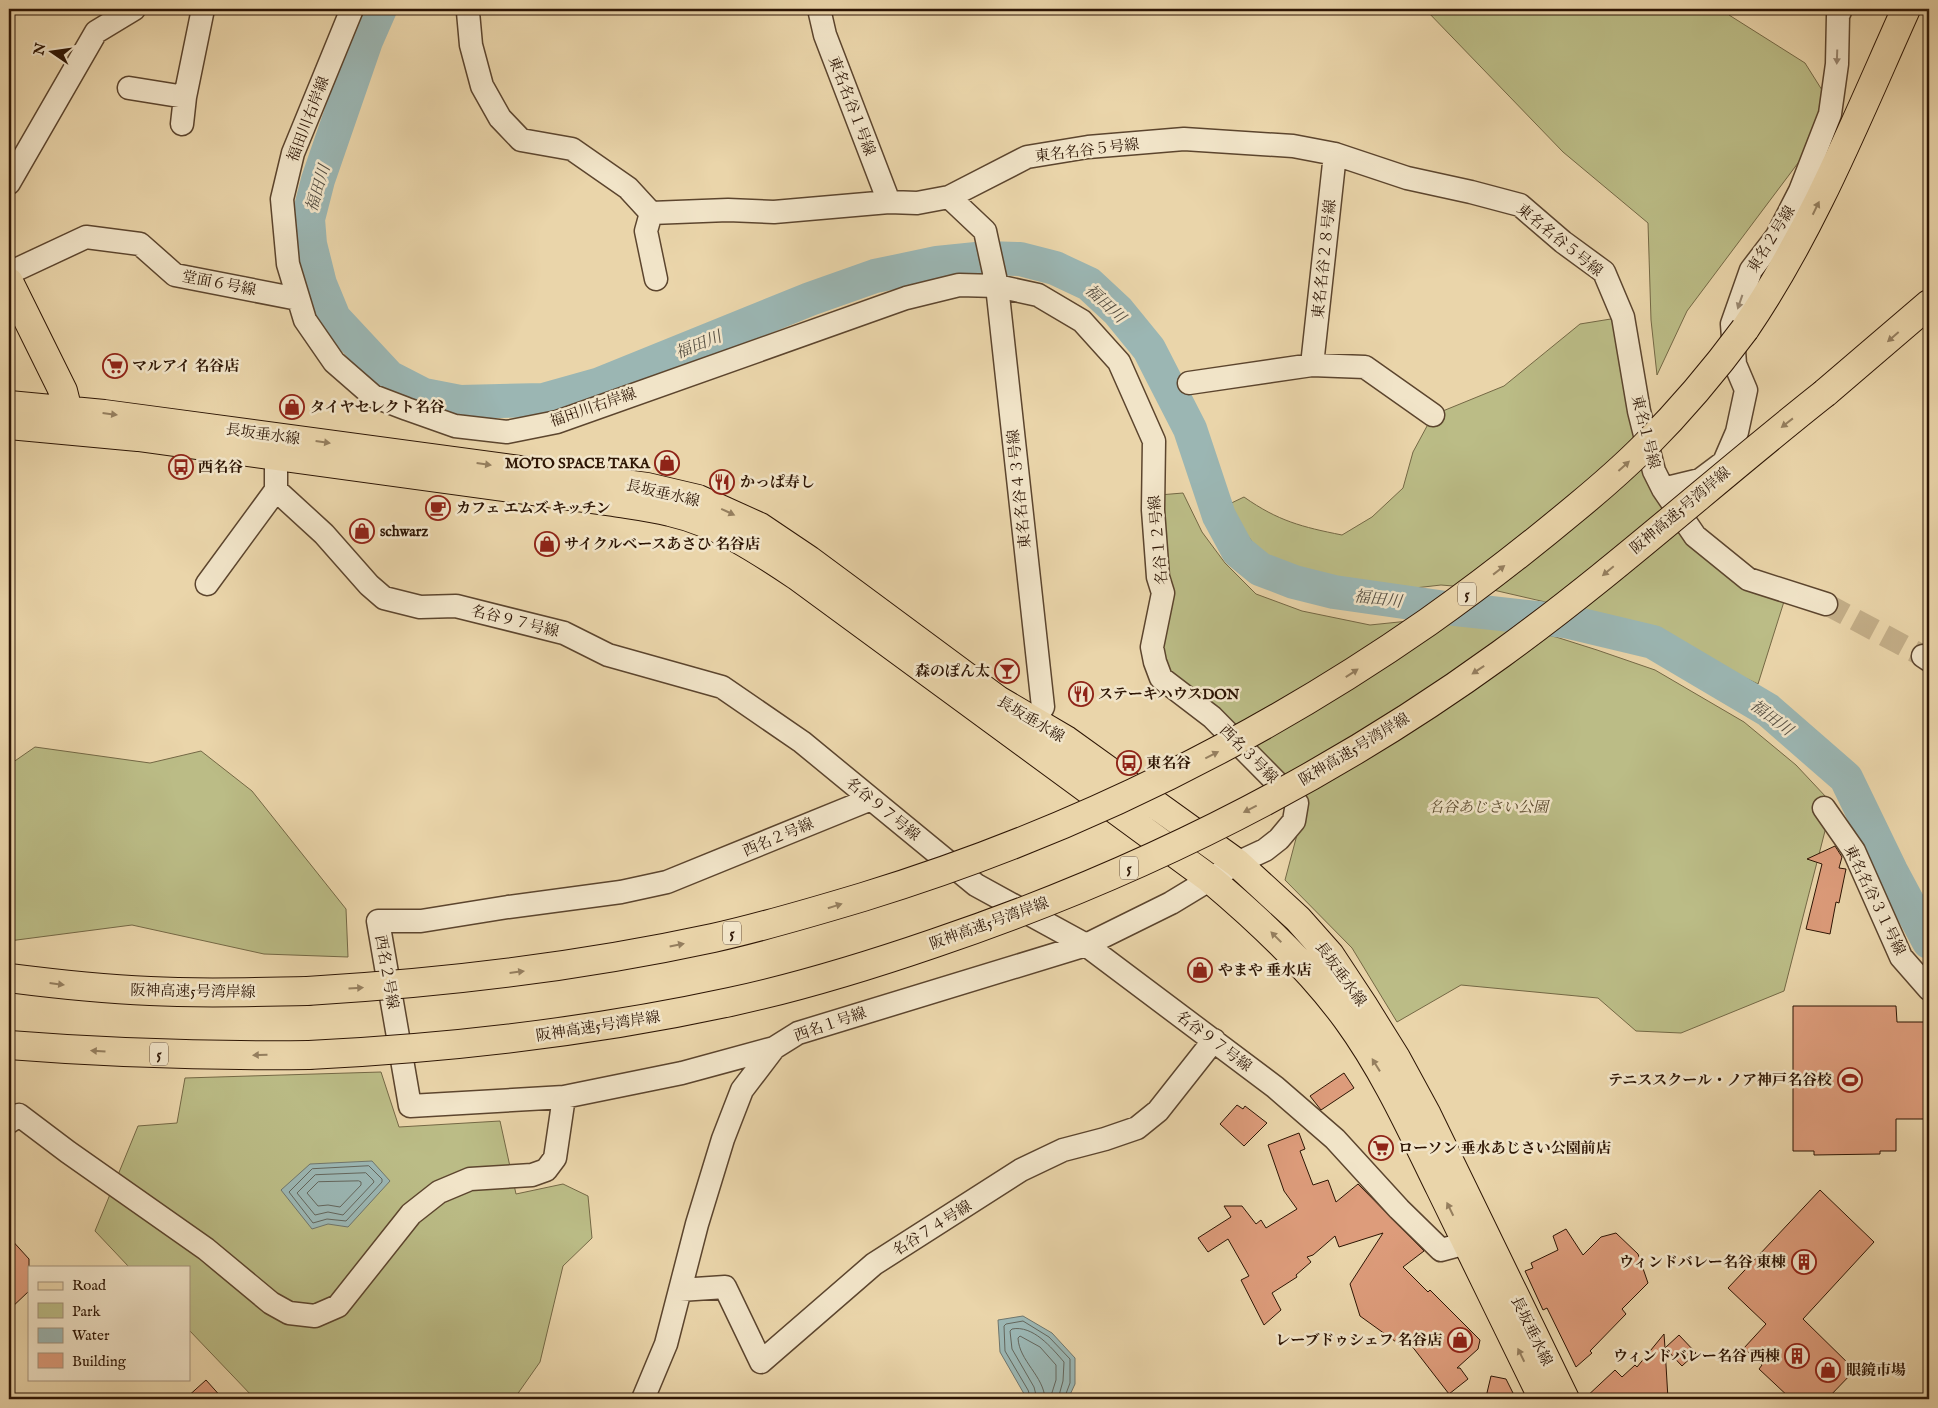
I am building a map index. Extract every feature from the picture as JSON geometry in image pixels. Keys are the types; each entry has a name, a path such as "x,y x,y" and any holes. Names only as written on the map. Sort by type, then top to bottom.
{"main road":[{"name":"阪神高速5号湾岸線","path":"9,978 151,992 307,991 380,987 544,969 631,955 716,937 810,913 975,860 1050,831 1137,793 1220,751 1303,704 1386,651 1464,596 1536,542 1642,450 1713,372 1769,294 1816,209 1906,9"},
{"path":"9,282 63,391 68,420"},
{"name":"阪神高速5号湾岸線","path":"9,1045 148,1054 223,1056 309,1055 387,1051 540,1036 646,1019 818,980 992,924 1080,890 1170,849 1254,807 1341,758 1422,708 1499,656 1580,595 1754,448 1825,393 1929,304"},
{"name":"長坂垂水線","path":"9,405 68,420"},
{"name":"長坂垂水線","path":"9,425 68,420 104,414 279,446 671,512 716,528 752,546 1027,731 1210,879 1254,916 1278,940 1312,976 1347,1020 1379,1070 1565,1399"},
{"name":"長坂垂水線","path":"1027,731 1066,740 1237,863 1298,919 1323,948 1364,1005 1427,1115 1476,1239 1543,1399"}],"street":[{"path":"9,183 96,32 134,9"},
{"path":"182,124 185,97 203,9"},
{"name":"福田川右岸線","path":"352,9 293,153 282,199 288,264 305,320 334,362 374,396 455,426 507,432 557,422 906,298 959,285 997,286 1038,295 1082,321 1119,362 1154,442"},
{"path":"470,9 468,12 471,44 475,61 482,86 500,118 521,140 572,149 628,188 651,213 646,231 656,280"},
{"name":"東名名谷１号線","path":"819,9 825,35 889,202"},
{"name":"東名２号線","path":"1664,489 1700,480 1724,462 1737,432 1746,390 1735,364 1732,324 1751,270 1776,236 1800,191 1830,114 1838,64 1838,16 1841,9"},
{"path":"129,88 185,97"},
{"name":"東名名谷５号線","path":"651,213 728,210 774,212 889,202 917,203 949,197 1027,157 1088,147 1184,139 1293,146 1335,154 1407,178 1520,205 1563,242 1604,272 1624,317"},
{"name":"東名名谷２８号線","path":"1312,365 1335,154"},
{"name":"東名名谷４３号線","path":"949,197 985,231 997,286 1043,707 1027,731"},
{"name":"堂面６号線","path":"9,273 86,237 140,244 175,275 298,299"},
{"name":"東名１号線","path":"1624,317 1639,411 1654,471 1695,536 1748,580 1826,604"},
{"path":"1189,382 1312,365 1365,367 1433,415"},
{"name":"名谷１２号線","path":"1154,442 1153,510 1158,577 1163,594 1152,647 1161,678 1198,707"},
{"path":"207,584 276,490 279,446"},
{"name":"名谷９７号線","path":"276,490 324,534 369,585 384,598 420,607 456,606 564,633 608,655 722,687 802,742 976,885 1086,945 1275,1087 1335,1139 1399,1209 1441,1250 1476,1239"},
{"name":"西名３号線","path":"1198,707 1212,717 1297,803 1294,821 1279,839 1265,850 1237,863"},
{"name":"西名２号線","path":"774,1048 682,1073 564,1097 410,1106 378,921 421,921 508,906 621,892 668,882 871,799"},
{"name":"東名名谷３１号線","path":"1824,808 1854,851 1901,957 1929,989"},
{"name":"西名１号線","path":"643,1399 666,1344 722,1138 742,1090 774,1048 798,1033 1086,945 1171,902 1237,863"},
{"name":"名谷７４号線","path":"680,1290 725,1287 761,1362 874,1264 1021,1170 1064,1150 1137,1128 1158,1111 1214,1040"},
{"path":"9,1122 19,1115 68,1152 206,1249 271,1303 289,1313 315,1316 338,1306 410,1214 439,1192 470,1180 532,1175 546,1170 554,1158 564,1097"}],"green space":[{"path":"1425,9 1730,9 1729,15 1805,63 1822,90 1818,118 1810,147 1687,311 1657,375 1651,320 1648,223 1563,152"},
{"path":"1623,317 1639,411 1695,536 1787,592 1758,684 1637,626 1606,616 1489,589 1441,585 1406,589 1344,584 1298,575 1268,560 1223,507 1244,497 1268,512 1291,522 1342,535 1372,517 1403,488 1413,452 1433,415 1504,386 1580,324"},
{"name":"名谷あじさい公園","path":"1183,493 1202,532 1225,563 1256,594 1302,611 1370,625 1428,619 1493,624 1556,637 1655,670 1744,722 1796,765 1842,814 1826,827 1784,991 1681,1033 1636,1031 1598,998 1461,985 1397,1022 1352,948 1285,880 1307,797 1219,709 1164,666 1159,649 1159,495"},
{"path":"35,747 150,763 201,751 252,791 346,909 348,957 264,954 132,925 9,941 9,765"},
{"path":"381,1072 399,1127 500,1121 516,1194 563,1184 588,1196 592,1238 563,1266 540,1362 514,1399 251,1399 253,1397 190,1331 190,1266 128,1266 95,1231 138,1126 177,1123 185,1078"}],"water":[{"path":"372,1161 390,1181 348,1227 328,1224 312,1229 281,1190 310,1164"},
{"path":"1023,1316 1052,1333 1075,1358 1075,1384 1068,1399 1027,1399 1000,1352 998,1320"}],"building":[{"path":"1835,846 1842,857 1839,868 1846,869 1839,903 1836,902 1830,934 1806,929 1822,864 1807,859"},
{"path":"1793,1006 1896,1006 1897,1022 1928,1022 1929,1119 1896,1119 1896,1151 1880,1151 1880,1154 1814,1155 1814,1151 1793,1151"},
{"path":"1344,1073 1354,1088 1321,1110 1310,1096"},
{"path":"1237,1105 1243,1109 1245,1106 1267,1123 1244,1146 1220,1124"},
{"path":"1299,1133 1305,1149 1300,1151 1313,1185 1328,1180 1336,1202 1358,1184 1424,1251 1403,1267 1428,1292 1430,1290 1480,1340 1478,1349 1457,1368 1460,1368 1468,1379 1449,1394 1408,1341 1403,1347 1360,1316 1350,1284 1383,1233 1339,1247 1335,1236 1313,1255 1307,1257 1311,1262 1296,1275 1297,1277 1272,1293 1281,1310 1264,1325 1241,1280 1249,1276 1228,1239 1208,1252 1198,1238 1231,1217 1224,1206 1242,1206 1256,1224 1261,1220 1266,1228 1297,1209 1284,1191 1268,1145"},
{"path":"1820,1190 1874,1242 1803,1319 1855,1370 1827,1399 1791,1399 1759,1369 1762,1365 1744,1348 1766,1324 1728,1288"},
{"path":"1566,1229 1583,1255 1601,1237 1616,1233 1638,1254 1648,1283 1622,1309 1626,1314 1590,1351 1592,1353 1576,1367 1547,1308 1543,1310 1525,1271 1533,1268 1531,1263 1558,1250 1553,1236"},
{"path":"9,1237 29,1259 29,1266 28,1292 9,1310"},
{"path":"1664,1334 1668,1399 1584,1399 1615,1370 1622,1377 1635,1365 1637,1367"},
{"path":"1679,1335 1696,1353 1682,1366 1665,1348"},
{"path":"1491,1376 1506,1379 1516,1399 1486,1397"},
{"path":"206,1380 223,1399 185,1399"}],"waterway":[{"name":"福田川","path":"380,9 366,41 318,180 308,219 310,244 320,284 334,318 389,377 424,395 460,402 543,400 600,384 810,299 875,276 937,263 986,258 1020,259 1055,268 1089,284 1118,311 1149,349 1190,429 1219,516 1238,551 1260,569 1294,582 1334,592 1446,608 1565,621 1653,642 1768,710 1846,778 1891,871 1929,942"}],"tunnel":[{"path":"1826,604 1923,656"}],"place":[{"name":"マルアイ 名谷店","path":"115,366"},
{"name":"タイヤセレクト名谷","path":"292,407"},
{"name":"MOTO SPACE TAKA","path":"667,463"},
{"name":"西名谷","path":"181,467"},
{"name":"かっぱ寿し","path":"722,482"},
{"name":"カフェ エムズ キッチン","path":"438,508"},
{"name":"schwarz","path":"362,531"},
{"name":"サイクルベースあさひ 名谷店","path":"547,544"},
{"name":"森のぽん太","path":"1007,671"},
{"name":"ステーキハウスDON","path":"1081,694"},
{"name":"東名谷","path":"1129,763"},
{"name":"やまや 垂水店","path":"1200,970"},
{"name":"テニススクール・ノア神戸名谷校","path":"1850,1080"},
{"name":"ローソン 垂水あじさい公園前店","path":"1381,1148"},
{"name":"ウィンドバレー名谷 東棟","path":"1804,1262"},
{"name":"レーブドゥシェフ 名谷店","path":"1460,1340"},
{"name":"ウィンドバレー名谷 西棟","path":"1797,1356"},
{"name":"眼鏡市場","path":"1828,1370"}]}
